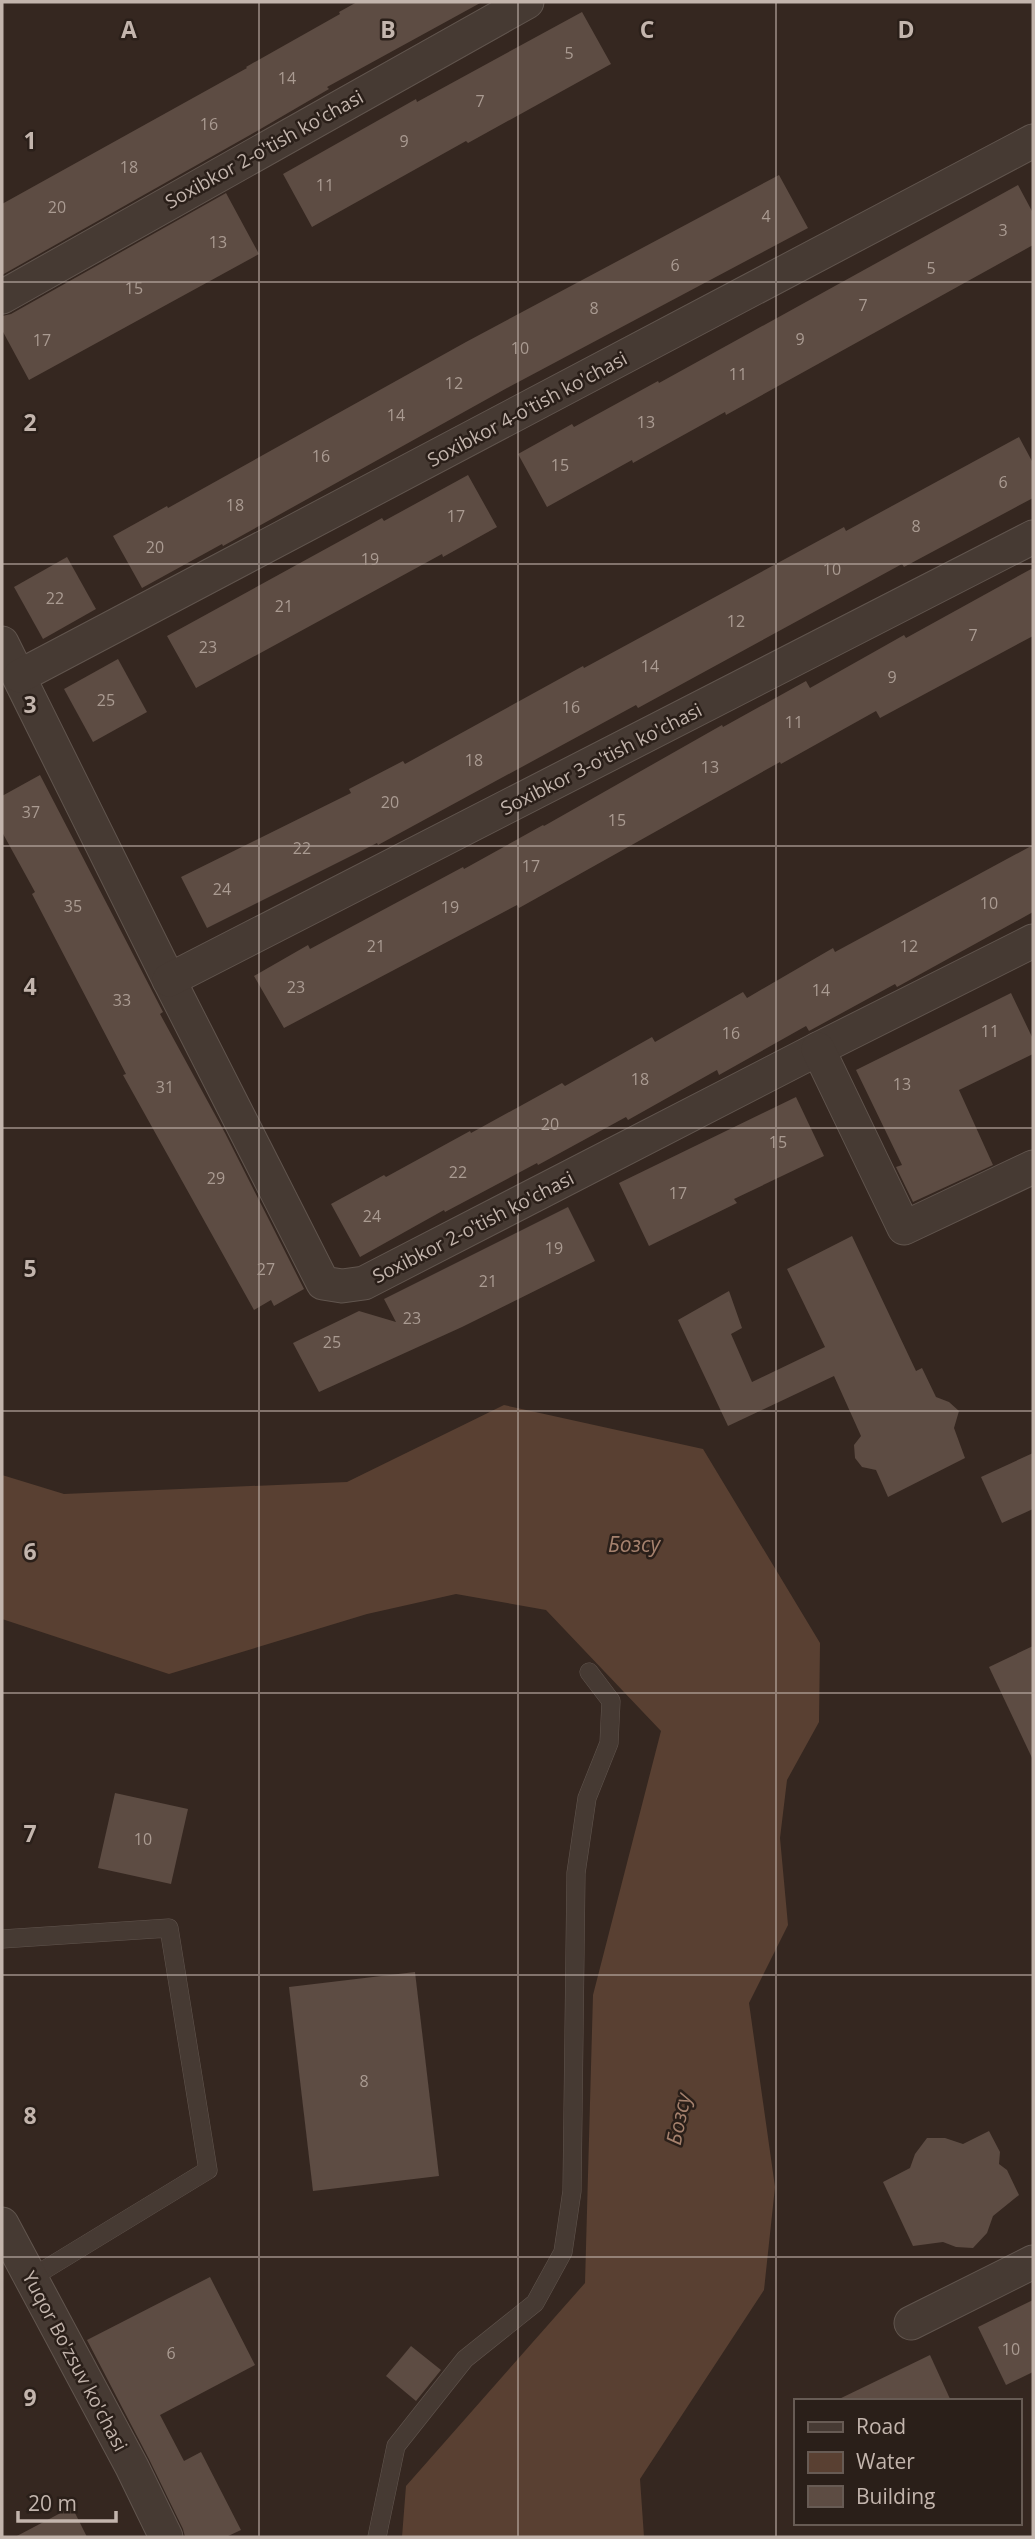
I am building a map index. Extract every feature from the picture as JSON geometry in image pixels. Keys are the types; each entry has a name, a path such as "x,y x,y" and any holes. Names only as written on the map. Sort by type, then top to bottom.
{"street":[{"name":"Soxibkor 2-o'tish ko'chasi","path":"2,297 527,2"},
{"name":"Soxibkor 4-o'tish ko'chasi","path":"20,676 1033,141"},
{"name":"Soxibkor 3-o'tish ko'chasi","path":"169,980 1033,537"},
{"name":"Soxibkor 2-o'tish ko'chasi","path":"2,643 323,1283 342,1286 365,1283 1033,941"},
{"path":"818,1049 904,1228 1033,1167"},
{"name":"Yuqor Bo'zsuv ko'chasi","path":"2,2224 132,2467 166,2537"},
{"path":"911,2323 1033,2262"}],"lane":[{"path":"377,2537 396,2446 465,2359 535,2303 563,2252 572,2191 576,1873 587,1798 609,1743 611,1701 589,1672"},
{"path":"2,1939 169,1928 208,2170 31,2278"}],"water":[{"name":"Бозсу","path":"504,1405 703,1449 820,1643 819,1722 787,1780 780,1838 788,1925 749,2003 775,2187 764,2290 640,2479 644,2537 402,2537 406,2486 585,2283 593,1995 661,1731 546,1610 456,1594 367,1614 169,1674 2,1619 2,1475 64,1494 347,1482"}],"building":[{"path":"357,2 482,2 327,87 329,89 250,135 2,275 2,204 247,68"},
{"path":"582,12 611,64 312,227 283,174 416,99 417,102"},
{"path":"779,175 808,228 507,388 142,588 113,536 466,342"},
{"path":"1018,185 1033,213 1033,245 726,415 725,412 547,507 518,454 572,424 574,427 658,381 659,383"},
{"path":"226,193 259,254 29,380 2,330 2,316 11,314"},
{"path":"1019,437 1033,463 1033,498 904,567 902,564 638,708 636,705 378,845 377,843 207,928 181,877 351,793 349,789 403,761 405,764 583,666 584,668 844,527 846,531"},
{"path":"468,475 497,527 443,557 442,554 196,688 167,636 382,518 384,521"},
{"path":"67,557 96,609 43,639 14,587"},
{"path":"1033,568 1033,636 880,718 876,711 519,908 517,905 284,1028 254,976 308,945 310,949 463,867 464,869 806,681 810,688 904,635 906,638"},
{"path":"118,659 147,712 93,742 64,689"},
{"path":"40,775 163,1012 160,1014 225,1133 304,1289 274,1306 271,1300 254,1310 123,1075 126,1074 2,832 2,796"},
{"path":"1033,845 1033,912 897,987 895,984 809,1031 806,1026 719,1075 717,1070 628,1120 626,1117 538,1165 537,1163 445,1212 444,1210 360,1257 331,1204 562,1083 565,1086 652,1037 655,1042 743,992 747,998 833,948 835,952"},
{"path":"1011,993 1033,1039 1033,1054 959,1090 993,1165 913,1202 896,1167 902,1165 856,1070"},
{"path":"796,1097 824,1156 734,1199 737,1203 649,1246 619,1183"},
{"path":"568,1207 595,1261 462,1327 319,1392 293,1343 359,1311 396,1322 384,1299"},
{"path":"852,1236 916,1371 922,1368 936,1397 949,1402 959,1411 954,1428 965,1458 888,1497 876,1470 862,1467 855,1458 854,1445 861,1436 834,1376 728,1426 678,1320 729,1291 742,1328 731,1334 752,1382 825,1347 787,1269"},
{"path":"1033,1453 1033,1509 1002,1523 981,1477"},
{"path":"1033,1646 1033,1760 989,1667"},
{"path":"115,1793 188,1809 171,1884 98,1868"},
{"path":"415,1972 439,2176 313,2191 289,1987"},
{"path":"989,2131 1000,2152 999,2164 1007,2170 1019,2195 993,2216 987,2233 973,2248 956,2247 943,2242 913,2246 883,2182 910,2168 915,2154 927,2138 945,2138 963,2144"},
{"path":"210,2277 255,2365 160,2415 184,2461 201,2452 241,2530 226,2537 185,2537 149,2459 87,2340"},
{"path":"1033,2300 1033,2372 1006,2385 978,2327"},
{"path":"411,2346 441,2370 416,2401 386,2376"},
{"path":"930,2355 950,2399 839,2399"},
{"path":"72,2507 87,2537 15,2537"}]}
